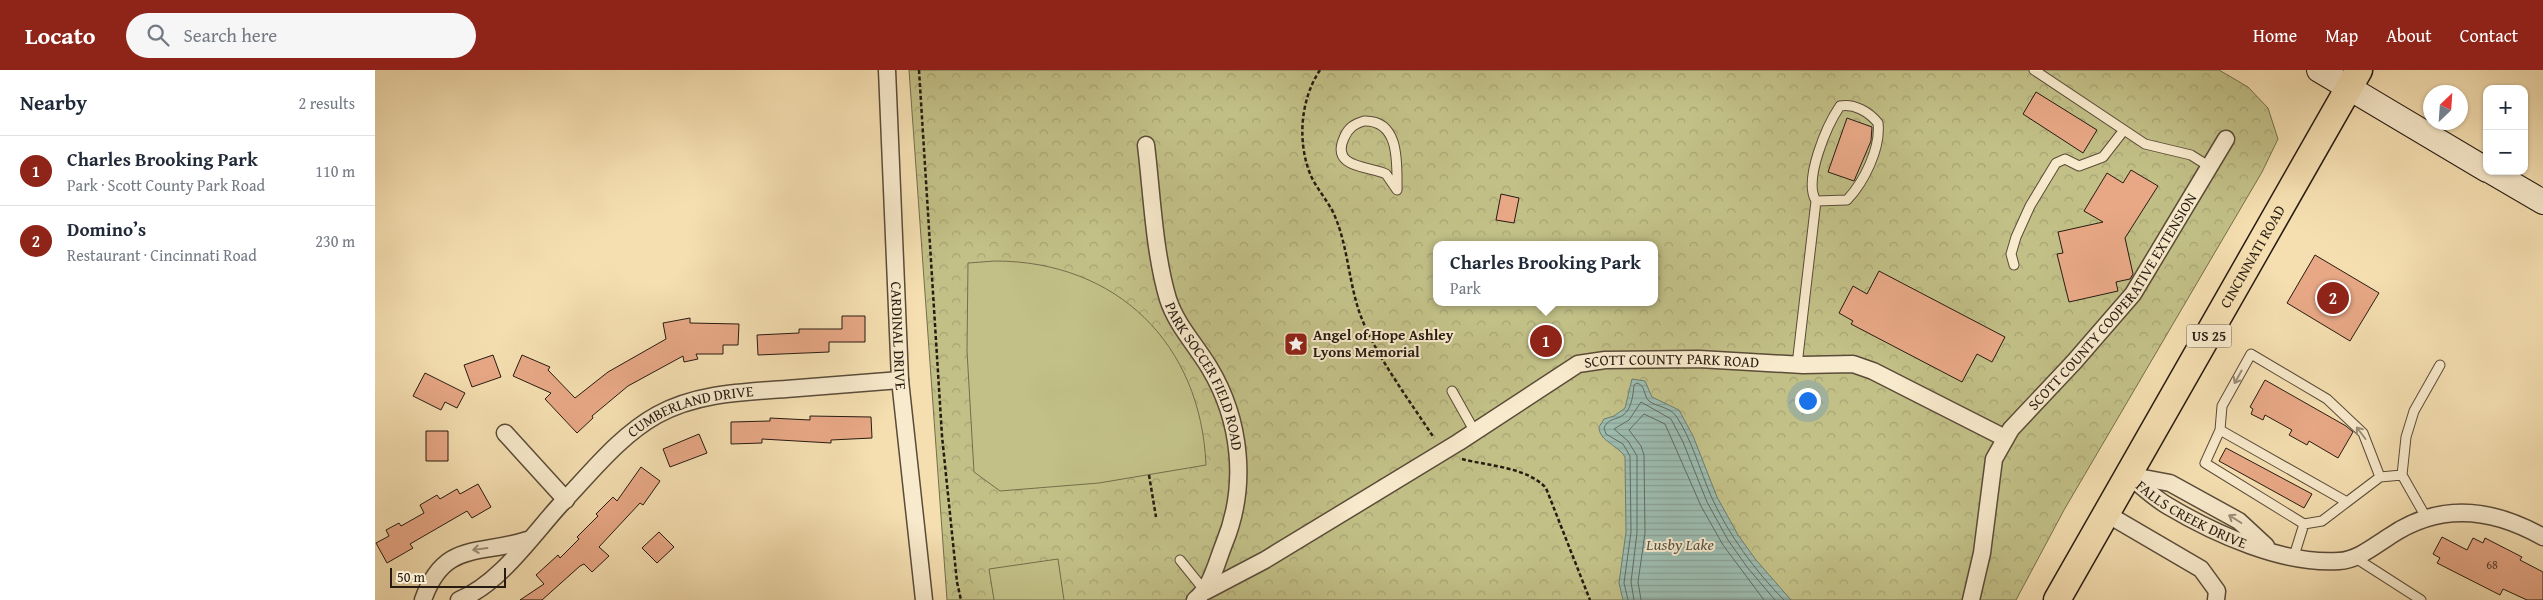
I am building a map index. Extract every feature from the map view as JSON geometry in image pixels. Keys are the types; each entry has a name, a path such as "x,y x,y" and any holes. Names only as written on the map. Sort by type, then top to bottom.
{"main road":[{"path":"2319,70 2355,80 2483,167"},
{"name":"CINCINNATI ROAD","path":"2057,600 2355,80"},
{"path":"2497,175 2543,202"}],"street":[{"name":"CARDINAL DRIVE","path":"887,70 900,380 923,600"},
{"name":"SCOTT COUNTY COOPERATIVE EXTENSION","path":"1971,600 1982,553 1994,458 2005,438 2133,294 2226,139"},
{"name":"PARK SOCCER FIELD ROAD","path":"1146,145 1161,266 1169,300 1174,314 1208,366 1224,395 1237,443 1239,475 1235,508 1226,540 1201,596"},
{"name":"SCOTT COUNTY PARK ROAD","path":"1201,596 1265,560 1445,451 1578,364 1655,359 1797,365 1853,364 1873,371 2005,438"},
{"name":"CUMBERLAND DRIVE","path":"459,600 470,596 499,575 527,540 619,444 657,415 687,402 725,394 900,380"},
{"path":"505,433 566,500"},
{"name":"FALLS CREEK DRIVE","path":"2129,476 2167,506 2233,538 2293,559 2340,561 2368,550 2412,522 2466,511 2507,519 2543,537"},
{"path":"2107,514 2201,569 2217,591 2216,600"},
{"path":"423,600 429,582 459,554 475,549 509,546 527,540"}],"lane":[{"path":"2034,70 2145,144 2191,155 2210,167"},
{"path":"1797,365 1816,201 1812,192 1813,181 1821,145 1833,116 1840,106 1847,104 1864,111 1877,123 1879,136 1865,173 1847,200 1816,201"},
{"path":"1364,121 1379,123 1386,127 1393,142 1397,190 1387,174 1347,161 1341,147 1350,128 1364,121"},
{"path":"2014,265 2011,254 2016,237 2030,206 2056,163 2065,158 2079,166 2103,157 2124,130"},
{"path":"2380,477 2363,433 2327,399 2251,354 2222,406 2220,430 2205,463 2304,524 2322,520 2380,477 2402,475"},
{"path":"2427,518 2402,475 2406,437 2413,411 2440,365"},
{"path":"1452,391 1475,432"},
{"path":"2220,430 2347,502"},
{"path":"2293,559 2304,524"},
{"path":"2354,557 2421,600"},
{"path":"1180,560 1201,596"}],"path":[{"path":"919,70 942,436 957,582 961,600"},
{"path":"1321,70 1311,90 1303,122 1303,142 1311,176 1336,217 1353,294 1361,317 1402,388 1438,444 1445,451 1460,458 1528,475 1539,480 1548,493 1590,600"},
{"path":"1149,475 1156,517"}],"green space":[{"path":"909,70 2219,70 2248,87 2268,108 2278,139 2262,172 2064,510 2016,600 947,600"},
{"path":"995,261 1039,265 1079,276 1114,294 1144,318 1169,347 1188,382 1201,421 1206,465 1099,483 1000,491 974,472 967,351 968,263"},
{"path":"1058,559 1064,600 994,600 989,569"}],"water":[{"name":"Lusby Lake","path":"1632,379 1645,381 1652,397 1679,410 1693,436 1717,497 1738,535 1756,560 1791,600 1623,600 1619,583 1626,532 1625,457 1602,436 1599,427 1604,419 1614,416 1625,408"}],"building":[{"path":"2036,92 2097,130 2083,153 2023,114"},
{"path":"1847,118 1872,127 1871,141 1854,181 1828,172"},
{"path":"2131,170 2158,186 2125,238 2133,274 2130,279 2116,282 2118,291 2069,302 2057,254 2063,253 2058,232 2103,222 2084,211 2107,173 2123,183"},
{"path":"1501,194 1519,198 1514,223 1496,220"},
{"path":"2315,255 2379,293 2350,341 2287,303"},
{"path":"1879,271 2005,337 1992,362 1977,354 1962,382 1851,324 1853,321 1839,313 1853,286 1867,294"},
{"path":"842,316 865,316 865,342 829,342 829,352 758,355 757,335 799,333 799,329 842,329"},
{"path":"690,318 690,323 739,324 738,345 723,345 723,354 696,354 698,359 684,362 683,356 628,386 592,416 593,418 577,433 545,399 551,393 513,376 522,355 550,367 548,370 575,398 608,372 666,339 663,323"},
{"path":"493,355 501,377 472,387 464,365"},
{"path":"425,373 465,393 457,408 445,402 441,410 413,396"},
{"path":"2265,380 2346,426 2353,432 2338,458 2309,441 2307,445 2289,435 2292,430 2265,415 2263,420 2251,414 2253,409 2250,407"},
{"path":"810,416 871,417 872,438 831,440 831,443 762,439 762,443 731,444 731,422 770,421 770,418 810,420"},
{"path":"426,431 448,431 448,461 426,461"},
{"path":"699,434 707,453 670,467 663,449"},
{"path":"2226,448 2312,494 2304,508 2219,461"},
{"path":"641,467 660,481 643,505 640,503 599,547 609,556 592,572 584,564 580,566 542,600 520,600 544,584 536,575 558,555 560,558 579,539 577,537 598,516 596,514 613,497 617,501"},
{"path":"478,484 491,507 472,518 467,511 410,544 413,548 387,563 376,543 389,536 386,530 399,523 401,526 424,513 420,505 437,495 440,499 457,489 460,494"},
{"path":"659,532 674,547 657,563 642,548"},
{"path":"2442,537 2467,550 2473,538 2483,543 2485,538 2522,557 2520,560 2543,572 2543,600 2527,600 2503,589 2500,595 2437,563 2440,558 2433,554"}],"place":[{"name":"Domino’s","path":"2333,298"},
{"name":"Charles Brooking Park","path":"1546,341"},
{"name":"Angel of Hope Ashley Lyons Memorial","path":"1296,344"}]}
